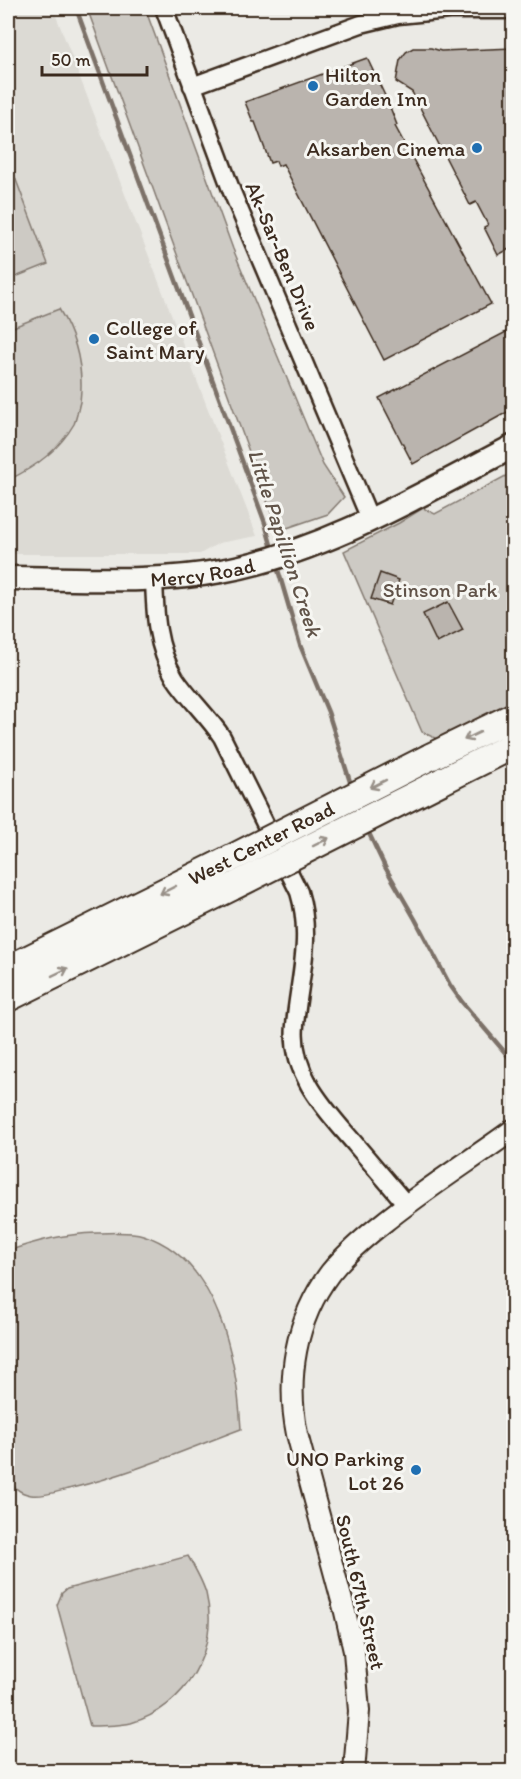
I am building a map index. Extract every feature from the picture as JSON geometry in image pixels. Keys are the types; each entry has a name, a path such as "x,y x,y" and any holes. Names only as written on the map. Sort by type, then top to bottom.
{"main road":[{"name":"Mercy Road","path":"8,578 154,578 219,572 275,557 330,538 395,508 513,446"},
{"name":"West Center Road","path":"8,969 513,716"},
{"name":"West Center Road","path":"8,998 513,745"}],"street":[{"name":"Ak-Sar-Ben Drive","path":"164,8 232,192 370,519"},
{"path":"192,86 361,24 398,15 448,10 513,10"},
{"path":"154,578 157,629 167,662 180,685 206,714 222,737 300,892 306,937 295,1032 299,1060 306,1079 320,1104 406,1204"},
{"name":"South 67th Street","path":"354,1772 359,1711 356,1660 297,1434 292,1402 292,1374 296,1348 303,1322 318,1292 330,1274 362,1239 406,1204 513,1129"}],"shaded area":[{"name":"College of Saint Mary","path":"8,8 53,8 257,536 219,543 200,554 8,554"}],"green space":[{"path":"87,8 145,8 233,249 323,465 344,497 328,514 278,531"},
{"path":"8,159 48,264 8,280"},
{"path":"59,309 70,331 80,365 81,390 76,419 68,433 53,450 27,470 8,480 8,329"},
{"name":"Stinson Park","path":"513,472 513,706 441,741 422,732 344,551 423,508 435,514"},
{"path":"97,1233 143,1235 169,1247 190,1266 206,1289 219,1316 228,1344 235,1373 241,1429 115,1476 52,1493 36,1495 23,1493 16,1489 8,1476 8,1251 52,1238"},
{"path":"188,1556 206,1593 209,1614 208,1635 203,1655 194,1673 183,1690 151,1715 126,1724 90,1726 57,1605 62,1593 67,1589"}],"building":[{"name":"Aksarben Cinema","path":"413,48 431,48 441,51 513,48 513,247 498,255 484,227 488,225 476,202 470,205 412,92 396,82 400,60 406,52"},
{"path":"367,58 388,102 397,125 395,126 491,304 384,360 283,164 278,166 276,161 270,163 245,102"},
{"path":"508,331 513,341 513,409 413,464 379,398"},
{"path":"380,573 399,580 390,605 371,599"},
{"path":"448,602 463,630 437,643 423,614"}],"waterway":[{"name":"Little Papillion Creek","path":"76,8 265,523 273,552"},
{"name":"Little Papillion Creek","path":"276,563 300,645 328,712 352,788"},
{"name":"Little Papillion Creek","path":"366,827 385,867 450,985 514,1063"}],"place":[{"name":"Hilton Garden Inn","path":"313,86"},
{"name":"Aksarben Cinema","path":"477,148"},
{"name":"College of Saint Mary","path":"94,339"},
{"name":"UNO Parking Lot 26","path":"416,1470"}]}
